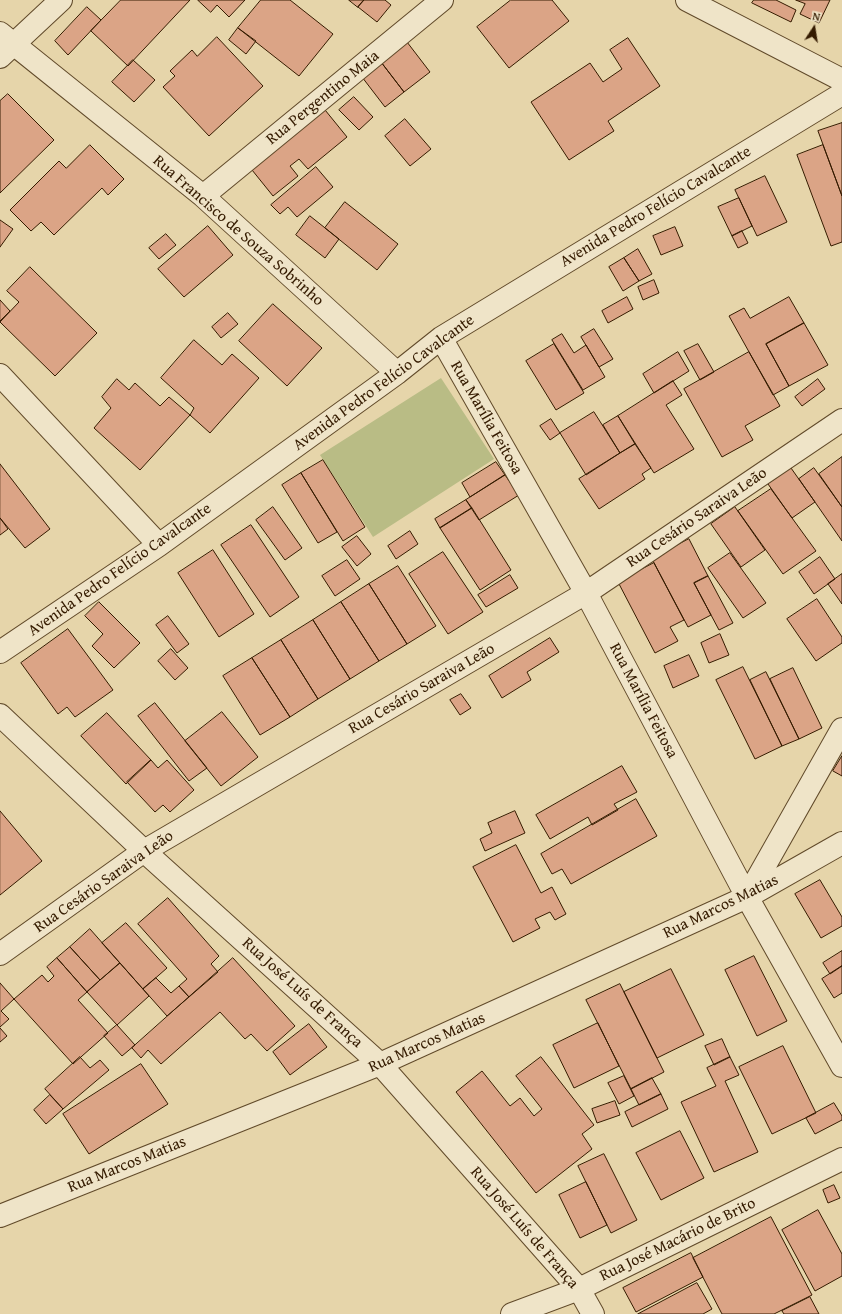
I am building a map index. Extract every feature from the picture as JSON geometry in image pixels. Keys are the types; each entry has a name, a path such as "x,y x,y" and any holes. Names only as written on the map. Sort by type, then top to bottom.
{"street":[{"path":"4,45 61,0"},
{"name":"Rua Pergentino Maia","path":"204,196 442,0"},
{"path":"687,0 842,80"},
{"name":"Rua Francisco de Souza Sobrinho","path":"4,45 204,196 397,373"},
{"name":"Avenida Pedro Felício Cavalcante","path":"0,652 159,545 397,373 441,338 842,94"},
{"name":"Rua Marília Feitosa","path":"441,338 586,593 747,897 842,1066"},
{"path":"0,375 159,545"},
{"name":"Rua Cesário Saraiva Leão","path":"0,954 144,851 586,593 842,420"},
{"name":"Rua José Luís de França","path":"0,715 144,851 380,1064 579,1289 593,1314"},
{"path":"747,897 842,729"},
{"name":"Rua Marcos Matias","path":"0,1216 380,1064 747,897 842,843"},
{"name":"Rua José Macário de Brito","path":"512,1314 579,1289 842,1159"}],"green space":[{"path":"441,378 494,459 373,537 320,455"}],"building":[{"path":"121,0 190,0 128,66 91,31"},
{"path":"198,0 245,0 229,17 217,5 211,12"},
{"path":"261,0 290,0 333,34 299,76 238,28"},
{"path":"349,0 364,0 358,7"},
{"path":"364,0 385,0 391,5 377,22 358,7"},
{"path":"511,0 552,0 569,21 509,68 477,27"},
{"path":"754,0 776,0 796,10 791,22 752,3"},
{"path":"796,0 830,0 819,23 800,14 805,4"},
{"path":"87,7 101,20 68,55 55,41"},
{"path":"238,28 256,41 246,54 229,40"},
{"path":"217,37 263,86 209,136 163,87 175,76 170,71 192,50 197,56"},
{"path":"628,38 660,86 608,121 614,131 569,160 531,102 590,63 603,82 622,69 610,50"},
{"path":"407,42 430,72 404,92 381,62"},
{"path":"133,60 155,80 134,102 112,82"},
{"path":"381,62 404,92 385,107 362,77"},
{"path":"8,94 54,140 0,193 0,101"},
{"path":"354,97 373,117 359,130 339,110"},
{"path":"321,105 347,137 308,169 299,159 290,166 298,176 273,196 248,165"},
{"path":"405,119 431,149 410,166 385,136"},
{"path":"842,123 842,196 818,131"},
{"path":"90,145 124,179 108,195 102,188 54,235 41,222 31,231 10,210 59,161 66,168"},
{"path":"823,145 842,196 842,242 831,246 797,155"},
{"path":"316,167 333,187 297,217 288,207 280,214 271,205"},
{"path":"765,176 787,222 757,236 735,190"},
{"path":"739,198 752,226 732,236 718,207"},
{"path":"345,202 398,244 377,270 325,228"},
{"path":"310,216 339,239 325,258 296,235"},
{"path":"0,220 13,229 0,247"},
{"path":"208,226 233,255 184,297 158,269"},
{"path":"675,227 683,246 661,255 653,236"},
{"path":"742,231 748,243 738,248 732,236"},
{"path":"166,234 176,245 159,259 149,248"},
{"path":"638,249 652,274 639,281 624,258"},
{"path":"624,258 639,281 623,291 609,267"},
{"path":"30,267 97,333 55,376 0,322 19,302 7,291"},
{"path":"654,280 659,293 643,300 638,287"},
{"path":"627,297 633,309 608,323 602,311"},
{"path":"789,297 804,323 766,344 789,386 773,395 729,316 744,308 750,318"},
{"path":"0,300 10,311 0,321"},
{"path":"273,304 322,348 287,386 239,341"},
{"path":"228,313 238,324 221,338 212,327"},
{"path":"804,323 828,365 789,386 766,344"},
{"path":"594,329 613,359 599,367 581,337"},
{"path":"562,334 574,353 586,345 605,377 583,390 552,340"},
{"path":"194,340 222,365 232,354 259,378 210,433 190,415 194,408 161,378"},
{"path":"554,344 584,393 556,410 526,361"},
{"path":"698,344 714,372 700,380 684,351"},
{"path":"678,352 689,371 654,393 643,374"},
{"path":"749,352 780,406 745,426 753,440 722,457 684,389"},
{"path":"117,379 129,390 135,383 160,406 169,397 190,415 140,470 94,428 111,408 102,397"},
{"path":"818,379 825,389 802,406 795,397"},
{"path":"673,381 682,395 666,405 694,449 654,473 618,416"},
{"path":"594,412 620,453 586,475 560,433"},
{"path":"618,416 635,444 620,453 603,425"},
{"path":"551,419 560,433 550,440 540,426"},
{"path":"635,444 651,468 642,474 645,479 599,509 579,479"},
{"path":"842,457 842,507 819,474"},
{"path":"323,460 365,527 343,541 301,473"},
{"path":"496,462 505,475 470,497 462,483"},
{"path":"0,464 50,529 25,548 0,518"},
{"path":"791,468 815,502 792,518 768,484"},
{"path":"814,468 842,507 842,541 799,479"},
{"path":"301,473 337,532 318,543 282,485"},
{"path":"505,475 519,495 479,520 466,500"},
{"path":"771,489 816,551 783,574 738,511"},
{"path":"466,500 472,508 440,528 435,519"},
{"path":"273,507 302,548 285,560 256,520"},
{"path":"735,507 765,550 741,567 711,524"},
{"path":"472,508 511,570 480,590 440,528"},
{"path":"0,518 8,529 0,535"},
{"path":"251,525 299,597 270,617 221,545"},
{"path":"410,531 418,544 396,559 388,546"},
{"path":"357,536 371,554 357,566 342,547"},
{"path":"689,539 708,576 694,583 711,615 688,627 652,559"},
{"path":"213,550 254,614 219,637 178,573"},
{"path":"443,552 483,612 448,634 409,574"},
{"path":"730,553 766,603 743,618 708,568"},
{"path":"820,557 835,579 814,594 799,572"},
{"path":"347,560 360,579 335,596 322,576"},
{"path":"654,563 684,620 670,627 678,641 655,653 618,582"},
{"path":"398,566 436,626 407,644 369,584"},
{"path":"842,574 842,604 828,584"},
{"path":"510,575 518,588 486,607 478,595"},
{"path":"708,576 733,623 719,630 694,583"},
{"path":"369,584 407,644 379,661 341,602"},
{"path":"817,599 842,637 842,643 816,661 787,619"},
{"path":"99,602 140,643 114,668 92,646 103,634 85,616"},
{"path":"341,602 379,661 350,679 313,620"},
{"path":"168,616 189,644 177,653 156,625"},
{"path":"313,620 350,679 318,699 281,640"},
{"path":"68,629 113,690 75,717 67,707 58,714 21,663"},
{"path":"720,634 729,655 709,663 701,643"},
{"path":"550,638 559,652 527,672 531,680 502,698 489,676"},
{"path":"281,640 318,699 290,717 252,658"},
{"path":"171,649 188,668 175,680 158,661"},
{"path":"689,655 699,676 673,688 664,666"},
{"path":"252,658 290,717 260,735 223,676"},
{"path":"743,667 782,746 755,759 716,680"},
{"path":"793,668 822,728 799,739 770,679"},
{"path":"766,672 799,739 782,746 750,680"},
{"path":"461,694 471,708 460,715 450,700"},
{"path":"155,703 207,768 189,781 138,716"},
{"path":"222,712 258,757 221,786 185,741"},
{"path":"107,713 151,760 126,784 81,736"},
{"path":"842,756 842,776 833,771"},
{"path":"151,760 158,768 167,760 194,790 170,812 163,805 155,812 127,782"},
{"path":"622,766 637,792 614,804 618,810 592,825 588,817 550,839 536,815"},
{"path":"636,799 657,836 571,884 562,869 552,874 541,854"},
{"path":"0,811 42,861 0,895"},
{"path":"515,811 525,833 485,851 480,839 492,833 488,823"},
{"path":"516,845 541,893 552,887 566,914 555,920 550,912 535,919 540,928 513,942 473,867"},
{"path":"820,880 842,917 842,926 821,938 795,894"},
{"path":"168,898 219,956 211,964 218,972 189,997 179,986 187,979 138,924"},
{"path":"126,923 167,968 143,989 102,943"},
{"path":"90,929 120,963 100,980 70,947"},
{"path":"70,947 100,980 87,992 57,958"},
{"path":"842,951 842,966 830,974 823,963"},
{"path":"754,956 787,1021 757,1036 725,970"},
{"path":"57,958 87,992 78,1000 108,1033 73,1064 14,999 42,975 48,982 54,976 47,967"},
{"path":"233,958 295,1026 267,1051 251,1034 245,1039 220,1012 161,1064 148,1050 141,1058 132,1048"},
{"path":"120,963 149,996 117,1025 87,992"},
{"path":"842,966 842,993 834,998 822,979"},
{"path":"671,969 704,1035 657,1058 624,992"},
{"path":"156,978 171,993 179,986 189,997 167,1016 143,989"},
{"path":"0,983 14,999 1,1011 9,1019 0,1027"},
{"path":"620,984 664,1072 631,1089 586,1000"},
{"path":"598,1023 619,1066 574,1088 553,1045"},
{"path":"309,1024 327,1047 290,1075 273,1052"},
{"path":"117,1025 135,1045 122,1056 104,1036"},
{"path":"0,1028 7,1036 0,1042"},
{"path":"722,1039 730,1057 714,1065 705,1046"},
{"path":"783,1046 816,1113 772,1134 739,1067"},
{"path":"80,1057 90,1068 100,1060 109,1070 63,1109 45,1089"},
{"path":"541,1057 594,1125 582,1134 592,1149 536,1193 456,1092 482,1071 510,1106 520,1098 534,1116 542,1109 516,1076"},
{"path":"730,1057 739,1075 725,1081 758,1152 714,1172 681,1102 716,1086 707,1068"},
{"path":"141,1064 168,1104 89,1154 63,1114"},
{"path":"624,1076 634,1096 619,1104 608,1083"},
{"path":"652,1078 661,1094 639,1105 631,1089"},
{"path":"661,1094 668,1109 632,1127 625,1112"},
{"path":"50,1095 63,1109 46,1124 34,1110"},
{"path":"615,1101 620,1115 597,1123 592,1109"},
{"path":"834,1103 842,1116 842,1120 815,1134 806,1118"},
{"path":"680,1131 704,1178 661,1200 636,1153"},
{"path":"604,1154 637,1220 611,1233 578,1166"},
{"path":"586,1182 607,1225 580,1238 559,1195"},
{"path":"834,1185 840,1198 828,1203 823,1190"},
{"path":"818,1210 842,1254 842,1276 815,1291 782,1230"},
{"path":"771,1217 812,1295 774,1314 722,1314 693,1258"},
{"path":"691,1253 703,1277 636,1312 623,1288"},
{"path":"697,1283 712,1309 703,1314 638,1314"},
{"path":"810,1297 819,1314 784,1314 782,1311"}]}
